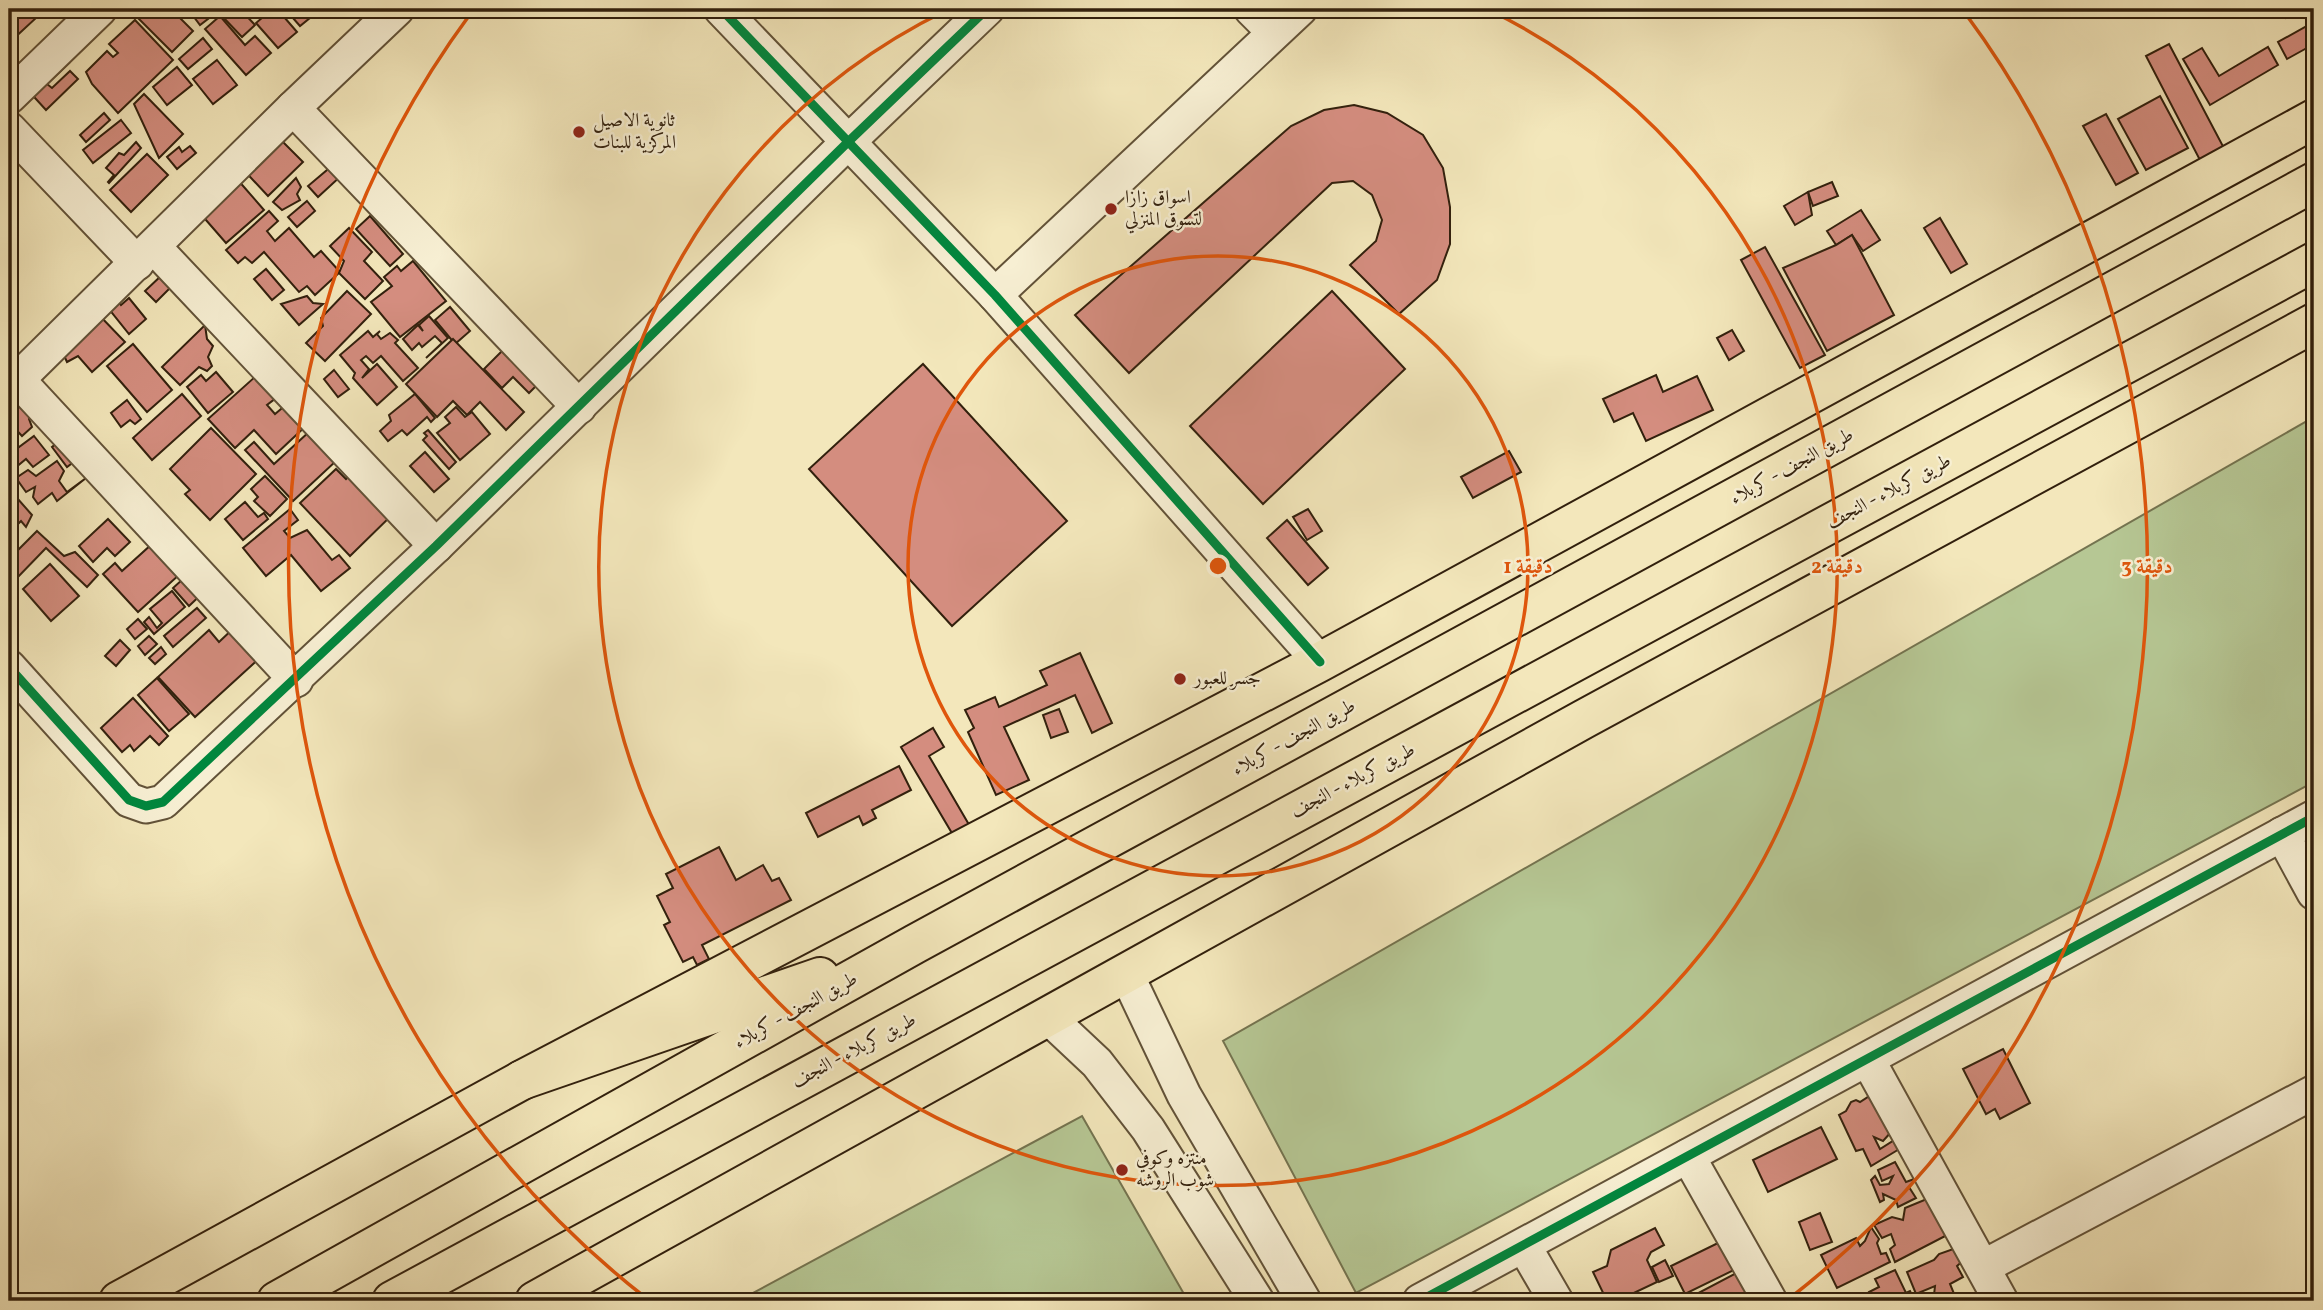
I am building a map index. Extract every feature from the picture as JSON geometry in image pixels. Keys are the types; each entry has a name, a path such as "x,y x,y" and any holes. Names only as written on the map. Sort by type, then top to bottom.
{"main road":[{"path":"119,1301 522,1080 1320,662 2314,119"},
{"name":"طريق النجف - کربلاء","path":"277,1301 915,944 2314,182"},
{"name":"طريق کربلاء - النجف","path":"392,1301 2314,261"},
{"path":"535,1301 1584,719 2314,323"},
{"path":"522,1080 915,944"}],"street":[{"path":"9,97 100,9"},
{"path":"296,680 13,384 397,9"},
{"path":"721,9 995,295 1320,662"},
{"path":"9,667 129,800 146,806 163,802 436,546 987,9"},
{"path":"1251,9 1275,32"},
{"path":"995,295 1300,9"},
{"path":"293,108 579,407"},
{"path":"9,129 145,255 436,546"},
{"path":"1420,1301 2314,817"},
{"path":"2282,834 2314,893"},
{"path":"1126,974 1184,1095 1304,1301"},
{"path":"1048,1017 1090,1056 1148,1129 1257,1301"},
{"path":"1868,1060 2001,1301"},
{"path":"1148,1129 1145,1116 1148,1103 1158,1094 1171,1091 1184,1095"},
{"path":"1983,1267 2314,1092"},
{"path":"1688,1156 1770,1301"},
{"path":"1524,1246 1556,1301"}],"green space":[{"path":"2314,417 2314,782 1356,1293 1223,1041"},
{"path":"1082,1116 1188,1301 738,1301"}],"building":[{"path":"9,9 40,9 36,18 11,41 9,39"},
{"path":"149,9 171,9 193,31 172,52 139,19"},
{"path":"188,9 221,9 200,25"},
{"path":"228,9 240,9 255,25 242,37 221,15"},
{"path":"285,9 321,9 300,26"},
{"path":"2280,9 2301,9 2286,18"},
{"path":"278,10 297,32 278,48 256,23 270,11 273,15"},
{"path":"220,16 245,45 255,36 271,53 246,75 205,29"},
{"path":"135,20 173,60 118,113 92,84 86,72 107,51 113,57 118,53 109,44"},
{"path":"2314,22 2314,44 2287,59 2278,42"},
{"path":"203,38 212,49 188,69 179,59"},
{"path":"2169,44 2226,152 2202,164 2146,56"},
{"path":"2268,47 2278,65 2210,105 2183,59 2202,48 2219,76"},
{"path":"60,54 69,63 47,84 52,88 70,71 78,79 46,110 25,87"},
{"path":"217,60 237,85 213,104 193,79"},
{"path":"177,67 192,85 167,105 153,87"},
{"path":"144,94 183,134 159,158 134,104"},
{"path":"2160,96 2188,148 2146,170 2118,119"},
{"path":"1354,105 1387,113 1423,135 1443,168 1450,207 1450,244 1437,280 1399,314 1350,265 1376,241 1382,220 1372,195 1353,181 1332,183 1129,373 1075,315 1291,126 1324,110"},
{"path":"104,113 110,120 86,142 80,135"},
{"path":"2106,114 2138,173 2116,185 2083,126"},
{"path":"121,120 131,133 93,163 83,150"},
{"path":"273,132 303,162 268,196 239,165"},
{"path":"136,142 141,148 109,183 114,175 106,168 119,153 124,155"},
{"path":"190,146 196,153 177,169 167,157 179,147 182,152"},
{"path":"147,154 168,175 131,212 110,190"},
{"path":"333,165 342,175 318,197 308,186"},
{"path":"296,178 301,187 297,194 300,200 282,210 273,202"},
{"path":"237,179 264,210 226,243 199,212"},
{"path":"1832,182 1838,196 1813,206 1808,192"},
{"path":"1808,192 1812,215 1795,225 1784,206"},
{"path":"307,201 315,211 297,227 288,217"},
{"path":"1861,210 1880,240 1863,251 1852,235 1836,245 1827,231"},
{"path":"269,211 278,221 267,231 275,241 289,228 314,257 321,251 340,272 315,295 307,286 299,292 264,252 252,263 245,257 238,263 226,250"},
{"path":"370,216 403,254 390,266 356,229"},
{"path":"1940,218 1967,264 1951,273 1924,228"},
{"path":"349,228 372,252 364,261 383,281 365,299 339,273 344,261 330,246"},
{"path":"1852,235 1894,315 1827,351 1783,268 1836,245"},
{"path":"1765,247 1825,355 1800,368 1741,260"},
{"path":"413,261 446,301 400,337 371,302 392,286 384,277 397,266 401,271"},
{"path":"266,269 284,290 272,300 254,279"},
{"path":"163,274 173,285 156,302 145,291"},
{"path":"347,291 371,314 325,361 306,343 323,326 321,318"},
{"path":"1332,291 1405,369 1263,504 1190,426"},
{"path":"114,296 121,305 129,298 146,319 129,334 105,304"},
{"path":"307,296 313,303 323,304 299,325 281,304"},
{"path":"450,307 470,331 455,344 435,320"},
{"path":"99,315 125,342 92,372 78,356 67,362 61,349"},
{"path":"429,316 448,338 426,358 442,343 435,336 422,347 419,343 412,350 403,339 418,325 423,331 419,325"},
{"path":"205,325 207,339 213,346 208,357 212,366 207,371 199,367 180,385 162,367"},
{"path":"1732,330 1744,351 1729,360 1717,338"},
{"path":"368,331 373,337 380,331 377,334 381,339 390,333 398,340 395,343 418,368 403,381 381,356 373,363 366,356 361,360 369,369 362,378 377,364 397,387 377,405 353,378 355,373 340,355"},
{"path":"453,339 524,412 506,430 480,402 467,415 453,401 437,417 406,384"},
{"path":"133,344 172,390 147,412 107,366"},
{"path":"509,344 543,379 529,393 513,377 502,388 484,369"},
{"path":"923,364 1067,521 952,626 809,469"},
{"path":"334,370 349,389 338,397 324,379"},
{"path":"216,372 233,392 208,413 187,387 201,375 206,381"},
{"path":"1656,375 1663,392 1697,376 1713,410 1646,441 1633,413 1614,422 1603,399"},
{"path":"256,376 276,398 267,405 275,414 288,403 308,424 276,454 254,430 235,448 208,419"},
{"path":"182,394 201,416 152,460 133,438"},
{"path":"415,394 435,418 431,422 427,417 407,435 402,430 388,441 380,431 391,421 389,415"},
{"path":"9,400 38,410 29,419 32,427 22,436 9,422"},
{"path":"127,400 141,419 135,424 130,420 121,427 111,413"},
{"path":"456,407 465,417 472,412 490,434 460,460 437,433 450,423 445,417"},
{"path":"211,428 256,474 210,520 185,494 190,490 170,469"},
{"path":"428,430 456,462 449,469 423,440 427,436 424,433"},
{"path":"310,431 336,461 293,501 245,450 254,442 274,464"},
{"path":"34,436 49,455 33,467 26,459 9,473 9,442 13,439 19,447"},
{"path":"65,437 80,457 67,467 52,447"},
{"path":"1509,451 1521,472 1473,498 1461,477"},
{"path":"425,452 449,479 434,492 410,466"},
{"path":"57,461 64,471 59,481 67,492 86,478 57,501 52,493 38,504 33,497 35,487 26,492 16,478 28,470 36,476"},
{"path":"336,469 346,479 356,469 396,511 350,556 300,503"},
{"path":"265,476 287,499 270,516 254,501 258,497 251,489"},
{"path":"17,498 32,515 26,527 21,521 14,528 9,518 11,503"},
{"path":"245,502 258,517 264,513 268,519 243,540 225,519"},
{"path":"290,509 298,520 284,531 290,538 307,530 332,560 339,555 350,568 321,591 291,555 266,576 243,548"},
{"path":"1308,509 1322,531 1307,540 1293,517"},
{"path":"108,519 130,542 115,556 107,548 93,562 79,546"},
{"path":"1287,520 1328,568 1308,585 1267,538"},
{"path":"37,531 64,556 75,552 98,575 87,587 46,548 16,579 9,571 9,545 11,543 18,550"},
{"path":"152,544 180,574 138,612 103,574 115,563 122,571"},
{"path":"50,564 79,596 51,621 23,589"},
{"path":"193,570 209,587 189,606 173,588"},
{"path":"172,591 185,607 154,634 144,622 149,617 157,628 162,623 150,609"},
{"path":"197,608 206,618 173,647 164,636"},
{"path":"138,619 147,629 135,639 127,629"},
{"path":"237,625 263,655 195,717 158,677 209,630 219,642"},
{"path":"149,636 157,644 145,655 138,646"},
{"path":"120,640 130,650 116,666 105,656"},
{"path":"161,647 166,654 155,664 149,658"},
{"path":"1080,653 1112,723 1092,733 1075,695 1004,727 1029,780 996,795 968,732 974,728 965,710 995,697 999,707 1047,685 1040,671"},
{"path":"157,678 189,714 169,731 138,695"},
{"path":"133,698 168,736 159,745 150,736 134,751 130,745 122,752 101,728"},
{"path":"1059,709 1068,732 1051,738 1043,715"},
{"path":"933,728 944,747 929,756 975,835 959,845 901,747"},
{"path":"899,766 911,790 872,810 876,818 863,825 859,816 818,837 806,813"},
{"path":"719,847 736,880 763,865 772,881 779,878 791,900 702,945 709,959 697,965 693,957 683,962 664,925 670,922 657,896 673,888 666,874"},
{"path":"2003,1049 2030,1103 2000,1119 1995,1109 1986,1114 1963,1069"},
{"path":"1871,1095 1892,1131 1883,1141 1874,1137 1880,1149 1896,1139 1901,1148 1871,1166 1863,1149 1856,1151 1839,1115 1846,1111 1851,1102 1860,1102"},
{"path":"1821,1127 1837,1159 1768,1192 1753,1160"},
{"path":"1895,1162 1906,1182 1917,1178 1909,1187 1916,1198 1898,1207 1896,1200 1883,1194 1884,1200 1880,1202 1871,1180 1875,1176 1880,1185 1889,1184 1893,1176 1882,1181 1878,1170"},
{"path":"1934,1196 1951,1233 1895,1262 1890,1249 1895,1245 1891,1234 1882,1238 1874,1225 1892,1217 1903,1220 1905,1208"},
{"path":"1820,1213 1832,1242 1810,1250 1799,1222"},
{"path":"1871,1227 1879,1239 1877,1243 1881,1254 1886,1253 1890,1262 1837,1288 1821,1255 1856,1238 1860,1246"},
{"path":"1655,1228 1664,1245 1651,1252 1647,1260 1657,1282 1617,1301 1607,1301 1593,1272 1607,1266 1611,1250"},
{"path":"1720,1242 1742,1266 1685,1294 1671,1266"},
{"path":"1959,1247 1964,1260 1957,1266 1963,1277 1950,1284 1957,1301 1920,1301 1934,1295 1935,1286 1916,1294 1907,1272 1934,1260 1939,1254"},
{"path":"1665,1260 1673,1276 1659,1282 1652,1267"},
{"path":"1746,1268 1764,1301 1685,1300"},
{"path":"1895,1270 1906,1293 1910,1291 1915,1301 1873,1301 1869,1292 1879,1287 1875,1279"}],"cycle path":[{"path":"721,9 995,295 1320,662"},
{"path":"9,667 129,800 146,806 163,802 436,546 987,9"},
{"path":"1420,1301 2314,817"}],"place":[{"name":"ثانوية الاصيل المركزية للبنات","path":"579,132"},
{"name":"اسواق زازا لتسوق المنزلي","path":"1111,209"},
{"name":"جسر للعبور","path":"1180,679"},
{"name":"منتزه وكوفي شوب الروشه","path":"1122,1170"}]}
